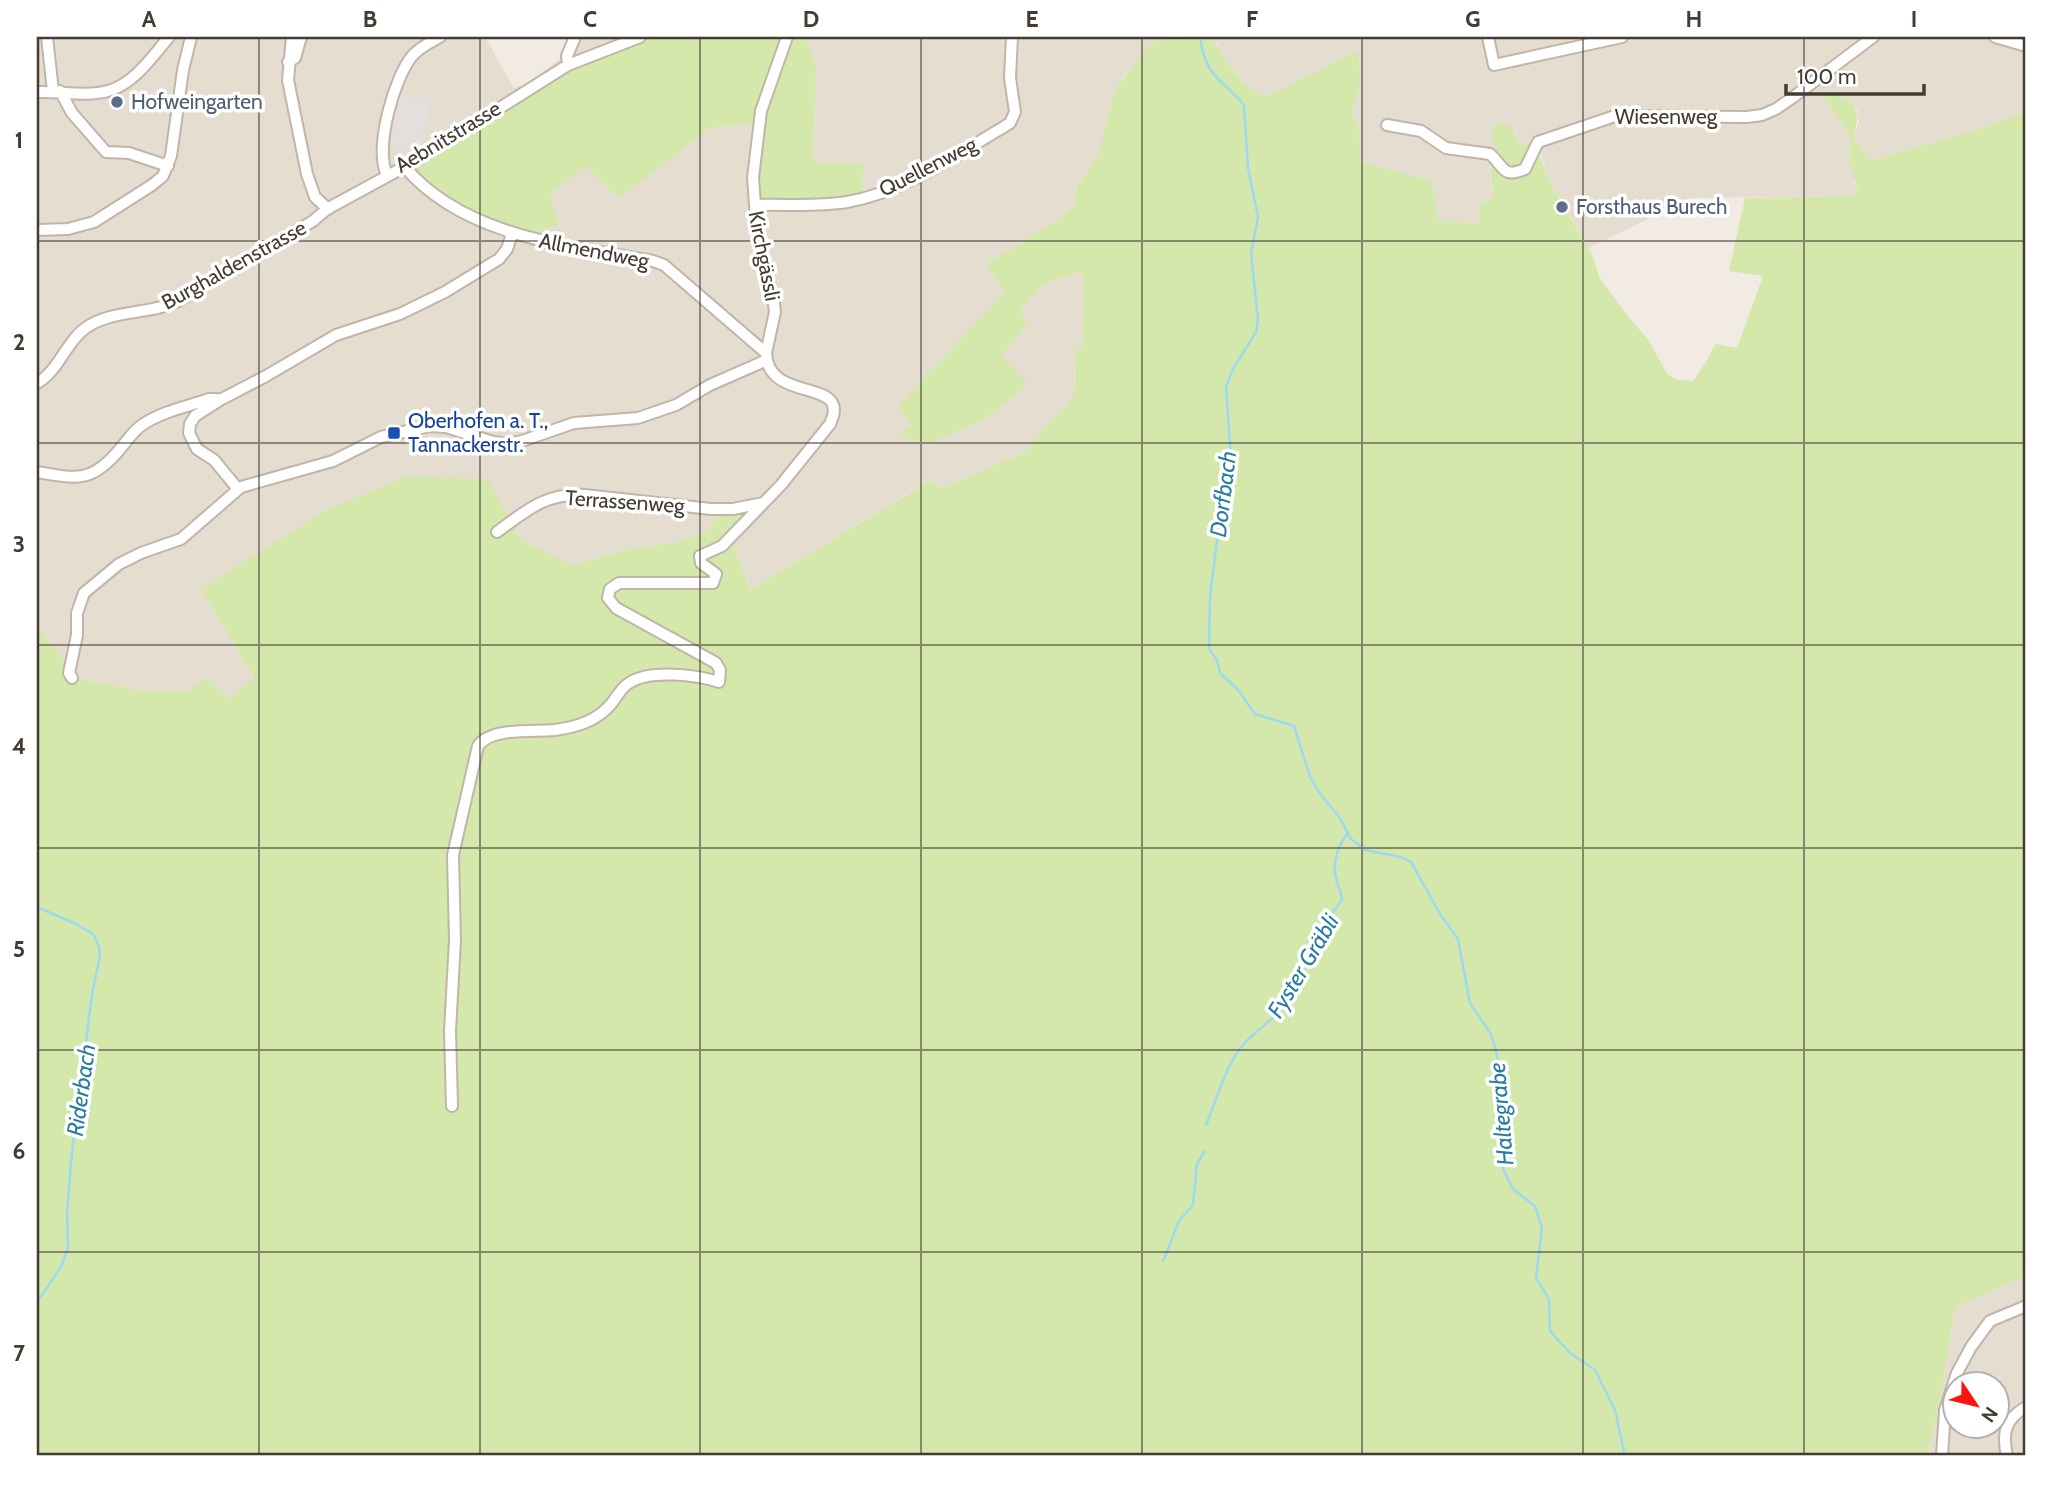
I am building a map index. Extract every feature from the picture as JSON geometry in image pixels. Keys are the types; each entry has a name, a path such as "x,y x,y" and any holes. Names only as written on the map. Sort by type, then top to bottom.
{"street":[{"path":"47,37 43,52 57,91 106,152 130,153 168,166"},
{"path":"37,92 100,92 122,85 142,68 169,37"},
{"path":"37,230 68,229 94,222 163,176 168,166 183,68 191,37"},
{"path":"292,37 288,62 291,95 307,174 315,197 328,209"},
{"path":"288,62 295,58 301,37"},
{"path":"387,175 382,163 383,148 395,86 412,57 440,37"},
{"path":"568,65 568,56 575,37"},
{"name":"Aebnitstrasse","path":"328,209 404,166 568,65 640,37"},
{"name":"Kirchgässli","path":"766,356 775,312 758,244 753,178 761,111 787,37"},
{"name":"Quellenweg","path":"755,205 822,205 880,194 914,179 1010,123 1015,112 1010,78 1012,37"},
{"path":"1488,37 1494,65 1622,37"},
{"name":"Wiesenweg","path":"1387,125 1421,131 1446,148 1486,153 1507,172 1522,171 1527,167 1538,142 1608,117 1747,117 1770,112 1872,37"},
{"path":"1995,37 2026,46"},
{"name":"Allmendweg","path":"404,166 442,200 512,234 659,263 675,274 766,356 781,382 794,388 823,394 832,402 834,414 830,424 763,503"},
{"name":"Burghaldenstrasse","path":"37,383 46,377 76,337 87,327 102,320 173,303 313,221 328,209"},
{"path":"238,488 214,460 197,449 189,433 195,416 336,335 400,314 445,292 499,259 507,249 512,234"},
{"path":"72,678 69,673 78,607 82,596 109,571 128,559 181,540 238,488 333,461 381,437 430,426 446,427 508,444 574,424 648,415 676,405 766,356"},
{"path":"37,472 72,478 89,476 105,466 134,432 153,418 209,399 220,400"},
{"name":"Terrassenweg","path":"497,532 529,508 548,498 568,495 711,509 733,509 763,503"},
{"path":"452,1106 450,1031 455,940 453,855 478,746 485,738 495,734 575,727 593,720 625,686 637,679 694,676 719,682 720,670 716,663 625,615 612,605 609,595 612,587 619,583 713,583 716,574 701,563 700,556 720,549 763,503"},
{"path":"1942,1456 1945,1410 1957,1373 1971,1347 1993,1318 2026,1306"},
{"path":"2007,1456 2005,1429 2015,1415 2026,1407"}],"shaded area":[{"path":"37,37 485,37 514,88 526,84 575,48 580,37 647,37 561,73 550,194 587,165 619,197 710,128 760,123 813,163 816,66 805,37 1160,37 1149,45 1124,76 1110,106 1109,120 1098,155 1077,187 1075,203 1057,220 986,264 1005,292 911,424 897,437 931,443 983,420 1012,398 1001,355 1027,326 1021,309 1045,283 1078,273 1085,274 1082,350 1074,350 1074,391 1069,403 1041,431 1027,451 943,488 928,481 750,590 731,537 713,523 701,534 676,542 630,549 573,565 521,540 488,479 202,590 254,679 229,699 188,691 146,691 84,680 76,675 37,627"},
{"path":"1200,37 2026,37 2026,111 1984,127 1870,161 1854,137 1859,122 1857,110 1849,99 1821,92 1850,135 1849,164 1854,172 1857,190 1853,196 1691,198 1587,249 1549,180 1542,157 1531,144 1519,143 1514,130 1492,161 1490,184 1494,192 1490,200 1480,204 1479,223 1438,221 1431,181 1361,163 1359,128 1351,115 1361,81 1357,55 1265,97 1254,94 1221,55 1218,43"},
{"path":"400,95 430,100 420,151 391,147 394,123 387,121 390,108 397,109"},
{"path":"2026,1276 2026,1456 1927,1456 1940,1401 1940,1440 2010,1440 2010,1370 1945,1370 1955,1307"}],"green space":[{"path":"647,37 805,37 816,66 813,162 863,164 862,199 755,205 759,123 710,128 619,198 586,166 550,194 559,224 537,233 515,229 456,202 414,170 561,73"},
{"path":"1160,37 1211,39 1242,81 1265,97 1357,51 1361,81 1351,115 1359,128 1361,162 1431,181 1439,221 1479,223 1480,204 1490,200 1494,192 1491,171 1499,153 1492,137 1493,130 1498,123 1511,126 1519,143 1531,144 1537,148 1549,180 1593,256 1599,277 1647,338 1668,375 1678,380 1693,381 1715,344 1737,348 1763,276 1729,271 1745,198 1853,196 1857,191 1849,164 1850,135 1820,92 1849,99 1857,113 1854,137 1870,161 1984,127 2026,111 2026,1276 1955,1307 1945,1370 1940,1370 1940,1401 1927,1456 37,1456 37,627 76,675 84,680 146,691 188,691 207,678 229,699 254,678 201,589 324,511 406,477 488,479 521,540 573,565 630,549 676,542 701,534 713,523 720,510 759,504 731,537 750,590 929,481 943,488 1027,451 1041,431 1069,403 1074,391 1074,350 1082,349 1084,274 1078,273 1045,283 1021,309 1027,326 1001,355 1027,383 983,420 931,443 896,437 911,424 898,406 1005,292 986,264 1057,220 1075,204 1077,187 1098,155 1115,90 1149,45"}],"waterway":[{"name":"Dorfbach","path":"1200,37 1210,69 1244,105 1248,168 1258,217 1251,253 1258,319 1256,332 1233,369 1226,387 1231,459 1218,501 1217,541 1210,597 1209,649 1217,660 1220,673 1238,690 1255,714 1294,726 1310,777 1340,818 1351,839 1365,850 1401,857 1411,862 1440,914 1458,939 1470,1003 1491,1034 1497,1055 1500,1077 1497,1088 1498,1138 1503,1169 1513,1189 1535,1206 1542,1228 1536,1278 1549,1299 1550,1331 1570,1353 1595,1370 1615,1410 1625,1456"},
{"name":"Fyster Gräbli","path":"1206,1125 1236,1054 1288,1000 1323,926 1342,900 1335,861 1347,834"},
{"name":"Riderbach","path":"37,907 93,934 100,956 92,994 72,1152 67,1213 68,1248 61,1267 37,1302"},
{"name":"Fyster Gräbli","path":"1163,1261 1179,1221 1193,1205 1197,1164 1205,1151"}],"place":[{"name":"Hofweingarten","path":"117,102"},
{"name":"Forsthaus Burech","path":"1562,207"},
{"name":"Oberhofen a. T., Tannackerstr.","path":"394,433"}],"water label":[{"name":"Haltegrabe","path":"1501,1114"}]}
